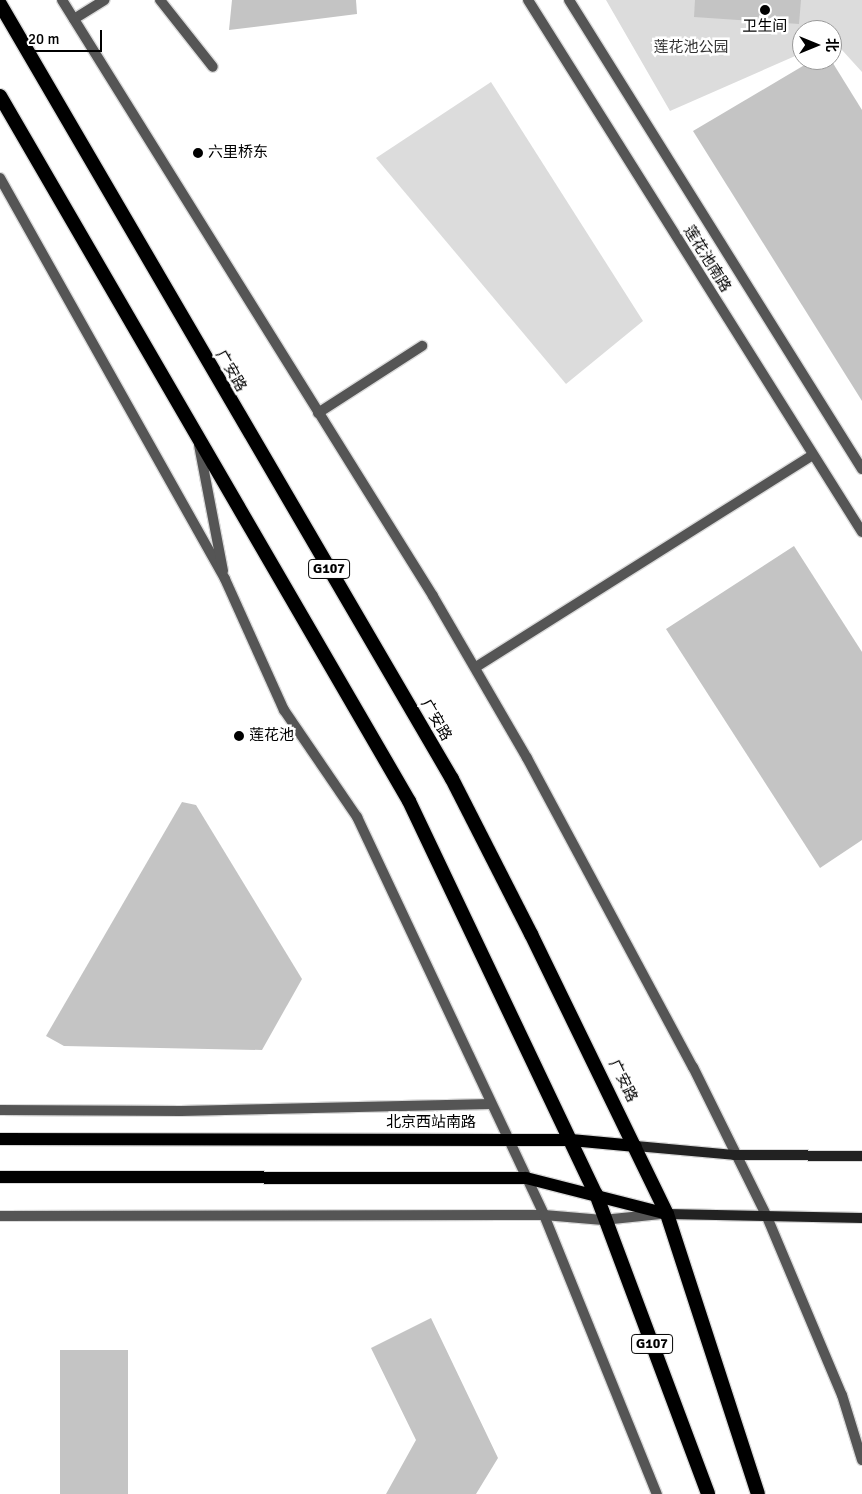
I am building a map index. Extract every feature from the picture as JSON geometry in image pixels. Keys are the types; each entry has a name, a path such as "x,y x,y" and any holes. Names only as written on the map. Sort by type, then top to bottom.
{"highway":[{"name":"广安路","path":"0,4 452,780 636,1146 667,1214 758,1494"},
{"name":"G107","path":"0,96 409,801 596,1194 603,1220 708,1494"}],"main road":[{"name":"北京西站南路","path":"0,1139 571,1140 734,1155 862,1156"},
{"path":"0,1177 526,1178 596,1194 667,1214 862,1218"}],"street":[{"path":"62,0 476,667 693,1066 734,1155 767,1217 842,1395 862,1460"},
{"path":"74,19 104,0"},
{"path":"160,0 213,67"},
{"name":"莲花池南路","path":"528,0 862,532"},
{"name":"莲花池南路","path":"570,0 862,468"},
{"path":"0,178 225,579 284,710 357,818 544,1215 657,1494"},
{"path":"318,413 422,346"},
{"path":"197,436 225,579"},
{"path":"476,667 812,455"},
{"name":"北京西站南路","path":"0,1110 180,1111 492,1104"},
{"path":"0,1216 544,1215 603,1220 667,1214"}],"green space":[{"name":"莲花池公园","path":"606,0 862,0 862,72 842,50 842,20 792,20 792,57 670,111"},
{"path":"491,82 643,321 566,384 376,158"}],"building":[{"path":"232,0 356,0 357,14 229,30"},
{"name":"卫生间","path":"695,0 801,0 799,20 792,20 792,24 694,17"},
{"path":"796,70 837,70 862,110 862,401 693,131"},
{"path":"794,546 862,652 862,840 820,868 666,629"},
{"path":"182,802 196,805 302,979 262,1050 64,1046 46,1036"},
{"path":"431,1318 498,1458 476,1494 386,1494 416,1440 371,1348"},
{"path":"60,1350 128,1350 128,1494 60,1494"}],"place":[{"name":"卫生间","path":"765,10"},
{"name":"六里桥东","path":"198,153"},
{"name":"莲花池","path":"239,736"}]}
